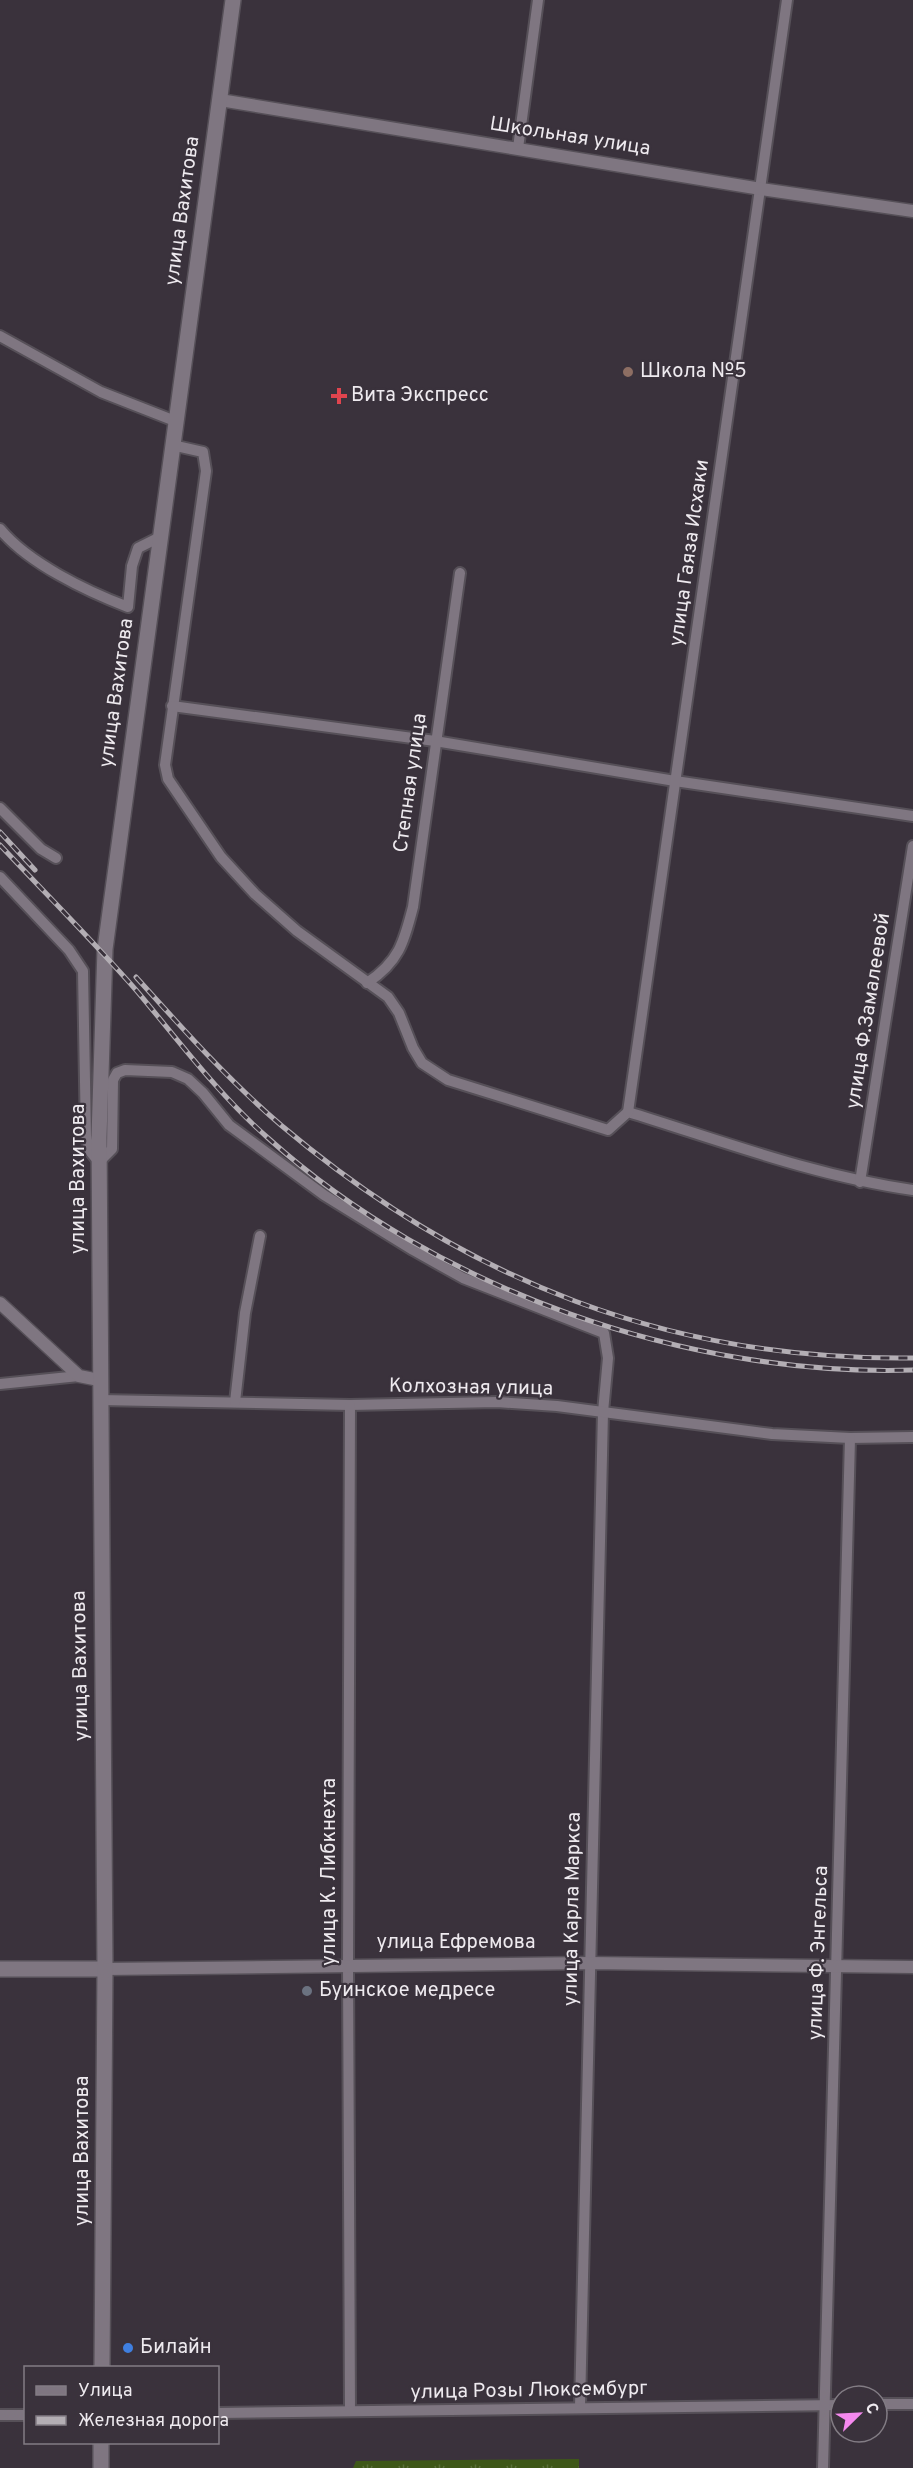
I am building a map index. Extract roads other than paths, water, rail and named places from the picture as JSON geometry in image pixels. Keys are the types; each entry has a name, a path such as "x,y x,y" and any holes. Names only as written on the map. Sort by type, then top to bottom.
{"main road":[{"name":"улица Вахитова","path":"102,2366 105,1969 99,1162 106,939 233,0"},
{"name":"улица Ефремова","path":"0,1969 105,1969"},
{"path":"101,2468 102,2444"}],"street":[{"path":"518,148 538,0"},
{"name":"улица Гаяза Исхаки","path":"628,1112 787,0"},
{"name":"Школьная улица","path":"220,100 761,189 913,211"},
{"path":"0,336 101,392 175,421"},
{"path":"172,445 203,452 206,471 172,706 165,765 168,779 220,857 255,894 297,931 388,997 399,1012 413,1048 422,1063 448,1080 608,1130 628,1112 860,1182 913,1190"},
{"path":"0,529 13,545 76,583 128,607 132,566 138,548 160,537"},
{"name":"Степная улица","path":"367,982 387,970 398,954 413,907 460,573"},
{"path":"172,706 435,741 675,781 913,816"},
{"path":"0,808 41,849 56,858"},
{"name":"улица Ф.Замалеевой","path":"860,1182 913,846"},
{"path":"0,877 69,950 83,971 86,1136 89,1150 99,1162"},
{"name":"улица Карла Маркса","path":"99,1162 112,1149 113,1080 117,1072 125,1070 172,1072 188,1079 229,1125 324,1195 383,1232 463,1278 604,1333 608,1358 603,1412 580,2407"},
{"path":"236,1402 245,1313 260,1236"},
{"path":"0,1303 79,1376"},
{"path":"0,1384 79,1376 99,1380"},
{"name":"Колхозная улица","path":"100,1400 350,1405 496,1402 603,1412 772,1434 850,1438 913,1437"},
{"name":"улица К. Либкнехта","path":"350,1405 348,1965 350,2411"},
{"name":"улица Ф. Энгельса","path":"823,2468 850,1438"},
{"name":"улица Ефремова","path":"105,1969 589,1963 837,1968 913,1967"},
{"path":"889,2404 913,2404"},
{"name":"улица Розы Люксембург","path":"219,2413 829,2406"},
{"path":"0,2415 24,2415"}],"railway":[{"path":"0,832 35,870"},
{"path":"0,845 119,971 183,1048 250,1121 335,1192 408,1239 487,1280 569,1314 654,1340 741,1358 827,1368 913,1370"},
{"path":"136,977 225,1073 282,1126 352,1181 424,1228 498,1268 575,1301 655,1327 738,1345 824,1355 913,1358"}],"place":[{"name":"Школа №5","path":"628,372"},
{"name":"Вита Экспресс","path":"339,396"},
{"name":"Буинское медресе","path":"307,1991"},
{"name":"Билайн","path":"128,2348"}]}
